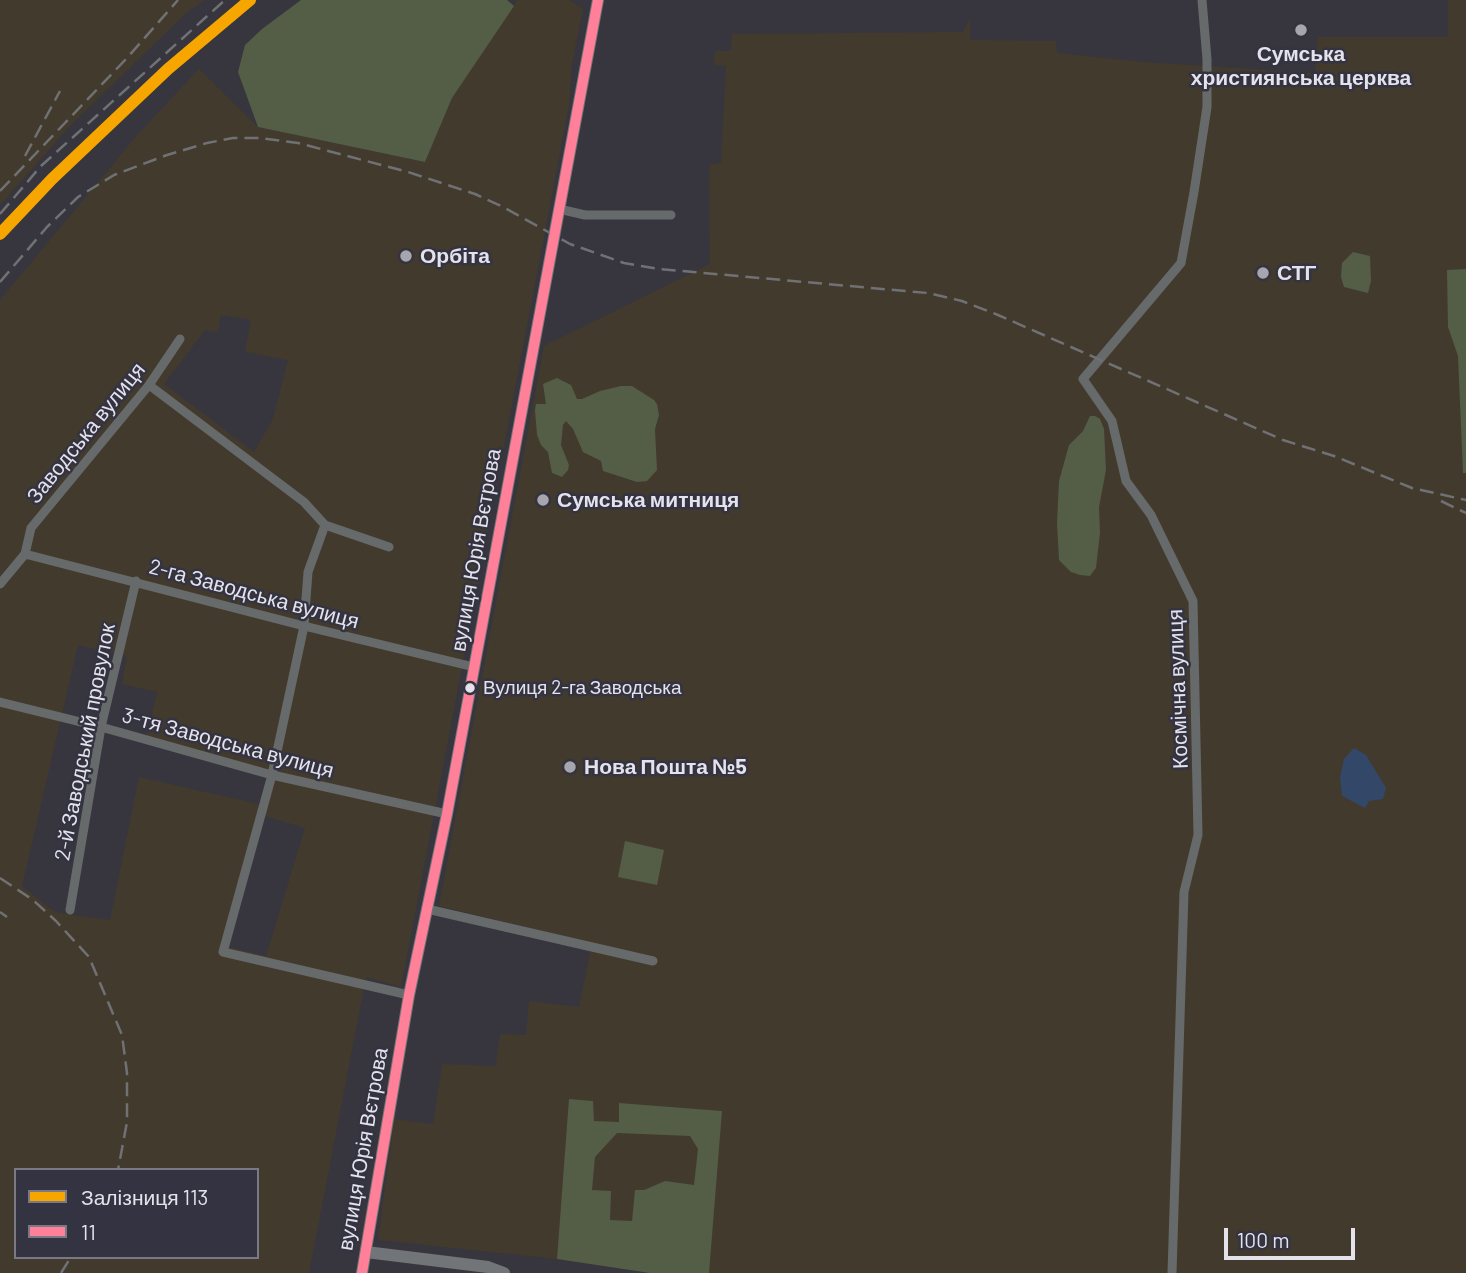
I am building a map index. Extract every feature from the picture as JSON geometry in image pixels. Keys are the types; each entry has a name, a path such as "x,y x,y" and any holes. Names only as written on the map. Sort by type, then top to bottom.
{"street":[{"name":"вулиця Юрія Вєтрова","path":"362,1273 409,995 447,814 598,0"},
{"name":"Космічна вулиця","path":"1172,1273 1184,892 1198,835 1194,601 1151,515 1126,481 1112,421 1083,379 1181,263 1207,107 1207,59 1202,0"},
{"path":"559,209 585,215 671,215"},
{"name":"Заводська вулиця","path":"0,584 25,554 31,528 149,384 180,339"},
{"path":"149,384 304,502 325,525 388,548"},
{"path":"325,525 307,572 304,626 272,775 223,952 409,995"},
{"name":"2-га Заводська вулиця","path":"25,554 474,667"},
{"name":"2-й Заводський провулок","path":"70,910 102,727 136,581"},
{"name":"3-тя Заводська вулиця","path":"0,702 102,727 272,775 447,814"},
{"path":"427,909 653,961"},
{"path":"366,1252 488,1267 500,1272"}],"shaded area":[{"path":"0,0 204,0 186,13 71,125 0,205"},
{"path":"517,0 569,0 583,9 572,63 569,105 401,987 366,977 309,1273 0,1273 0,300 139,133 199,69 258,127 425,162 452,98","holes":["221,315 251,320 245,352 288,360 273,419 254,452 164,384 205,330 218,332","78,645 127,656 122,684 157,692 146,739 272,776 263,805 139,777 110,920 59,913 22,886","261,815 305,828 266,956 225,946"]},
{"path":"1448,0 1466,0 1466,1273 651,1273 557,1259 378,1240 394,1119 433,1124 442,1064 496,1066 500,1034 526,1035 529,1001 579,1007 592,943 439,906 544,346 710,264 709,165 721,163 726,66 714,65 715,51 731,51 732,34 963,32 970,18 970,40 1056,41 1057,53 1142,62 1315,73 1318,37 1448,37"}],"green space":[{"path":"301,0 507,0 514,6 452,98 425,162 258,127 238,72 245,45"},
{"path":"1353,252 1370,256 1371,281 1368,293 1344,287 1341,277 1342,263"},
{"path":"1466,269 1466,473 1463,473 1458,356 1448,327 1447,270"},
{"path":"557,378 571,385 577,399 621,386 632,386 654,400 659,415 655,429 657,470 647,481 637,482 603,471 601,461 583,452 573,429 566,421 563,425 561,445 569,465 568,470 562,477 552,473 548,452 537,435 535,410 536,404 546,404 543,384"},
{"path":"1090,416 1100,419 1104,429 1106,470 1099,507 1100,533 1096,568 1090,576 1071,572 1059,560 1057,523 1059,481 1069,445 1083,431"},
{"path":"625,841 664,850 657,885 618,877"},
{"path":"569,1099 593,1101 594,1121 619,1122 619,1103 722,1111 709,1273 650,1273 557,1259","holes":["617,1133 690,1136 698,1149 694,1185 665,1181 644,1190 635,1190 632,1221 610,1220 611,1191 592,1190 595,1157"]}],"water":[{"path":"1354,748 1366,755 1386,788 1383,799 1369,801 1365,808 1342,796 1340,778 1344,759"}],"railway":[{"path":"0,191 127,58 178,0"},
{"path":"0,214 41,166 225,0"},
{"path":"25,156 60,91"},
{"path":"0,282 47,227 78,197 114,175 167,155 233,138 298,143 408,172 475,194 570,244 624,263 659,269 928,293 962,301 1283,440 1334,456 1412,488 1466,500"},
{"path":"1441,501 1466,513"},
{"path":"0,878 33,900 89,957 122,1035 127,1073 127,1122 118,1168"},
{"path":"0,912 7,917"},
{"path":"61,1273 70,1259"}],"rail line":[{"name":"113","path":"0,234 52,179 168,69 250,0"}],"transit line":[{"name":"11","path":"362,1273 409,995 447,814 598,0"}],"place":[{"name":"Сумська християнська церква","path":"1301,30"},
{"name":"Орбіта","path":"406,256"},
{"name":"СТГ","path":"1263,273"},
{"name":"Сумська митниця","path":"543,500"},
{"name":"Вулиця 2-га Заводська","path":"470,688"},
{"name":"Нова Пошта №5","path":"570,767"}]}
